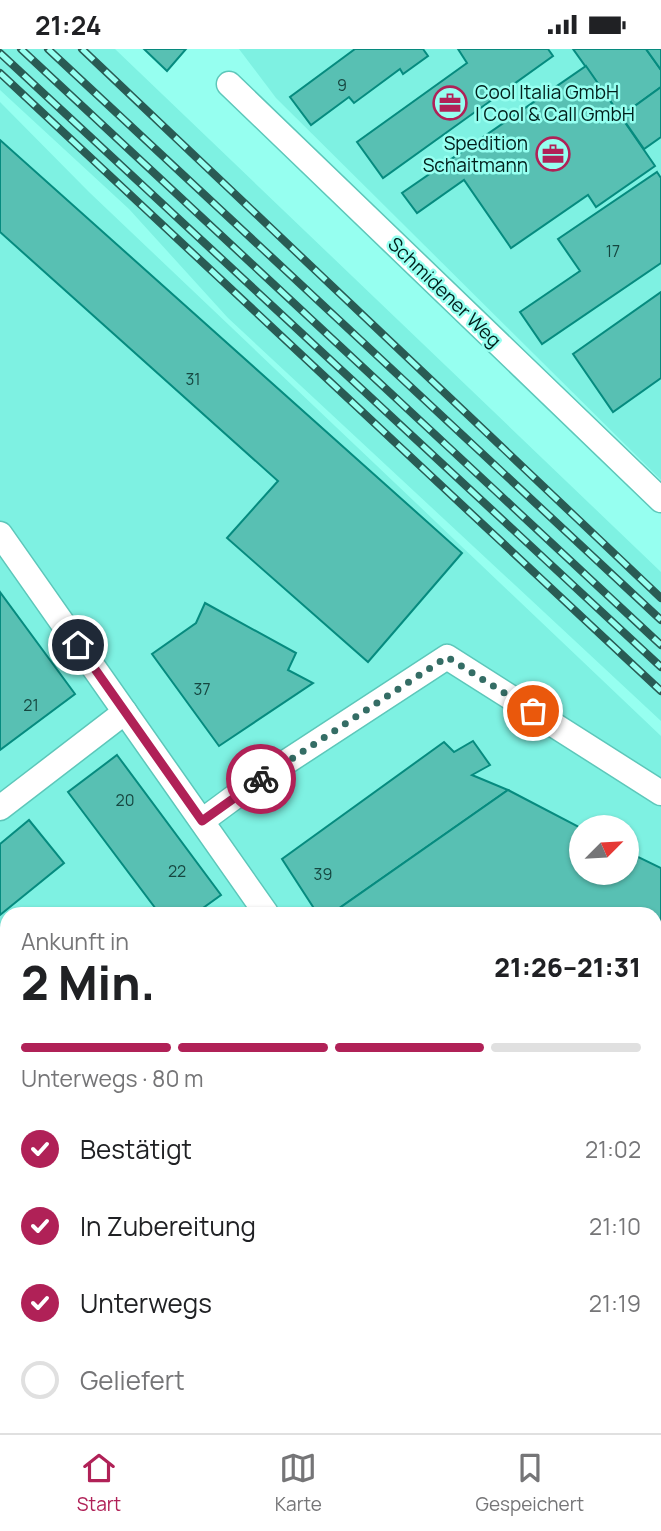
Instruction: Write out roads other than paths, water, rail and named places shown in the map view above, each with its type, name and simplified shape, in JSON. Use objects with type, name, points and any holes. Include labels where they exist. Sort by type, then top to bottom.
[{"type":"street","name":"Schmidener Weg","points":[[229,84],[661,500]]},
{"type":"street","points":[[0,534],[262,907]]},
{"type":"street","points":[[202,821],[248,787],[447,657],[661,793]]},
{"type":"street","points":[[0,808],[125,712]]},
{"type":"railway","points":[[21,49],[661,645]]},
{"type":"railway","points":[[48,49],[661,620]]},
{"type":"railway","points":[[82,49],[661,598]]},
{"type":"railway","points":[[0,53],[661,667]]},
{"type":"railway","points":[[0,73],[661,691]]},
{"type":"place","name":"Cool Italia GmbH | Cool & Call GmbH","points":[[450,103]]},
{"type":"place","name":"Spedition Schaitmann","points":[[553,154]]}]
